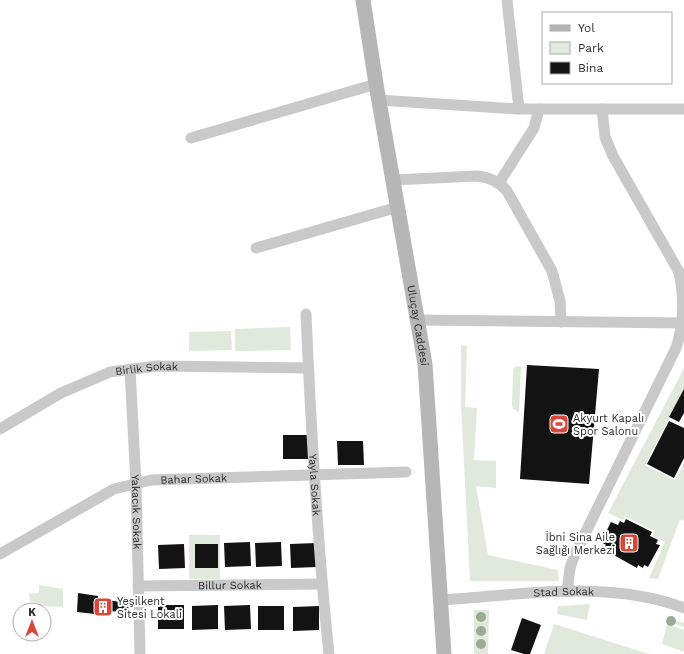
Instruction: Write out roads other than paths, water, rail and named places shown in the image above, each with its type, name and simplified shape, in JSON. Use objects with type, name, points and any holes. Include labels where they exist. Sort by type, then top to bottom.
[{"type":"street","name":"Uluçay Caddesi","points":[[363,0],[378,100],[425,364],[444,654]]},
{"type":"street","points":[[507,0],[519,109]]},
{"type":"street","points":[[191,138],[376,84]]},
{"type":"street","points":[[378,100],[519,109],[684,109]]},
{"type":"street","points":[[499,183],[534,128],[539,109]]},
{"type":"street","points":[[567,592],[570,568],[575,554],[676,348],[681,336],[683,323],[683,298],[679,272],[609,146],[603,127],[602,109]]},
{"type":"street","points":[[393,180],[476,176],[489,178],[499,183],[507,191],[552,271],[560,301],[561,322]]},
{"type":"street","points":[[256,248],[398,207]]},
{"type":"street","name":"Yayla Sokak","points":[[306,314],[322,584],[330,654]]},
{"type":"street","points":[[418,320],[683,323]]},
{"type":"street","name":"Birlik Sokak","points":[[0,429],[61,393],[110,372],[157,366],[308,368]]},
{"type":"street","name":"Yakacık Sokak","points":[[130,370],[136,484],[140,654]]},
{"type":"street","name":"Bahar Sokak","points":[[0,554],[114,489],[151,480],[406,472]]},
{"type":"street","name":"Billur Sokak","points":[[138,586],[322,584]]},
{"type":"street","name":"Stad Sokak","points":[[441,600],[567,592],[614,592],[640,595],[684,608]]},
{"type":"place","name":"Akyurt Kapalı Spor Salonu","points":[[559,424]]},
{"type":"place","name":"İbni Sina Aile Sağlığı Merkezi","points":[[629,543]]},
{"type":"place","name":"Yeşilkent Sitesi Lokali","points":[[103,607]]}]
